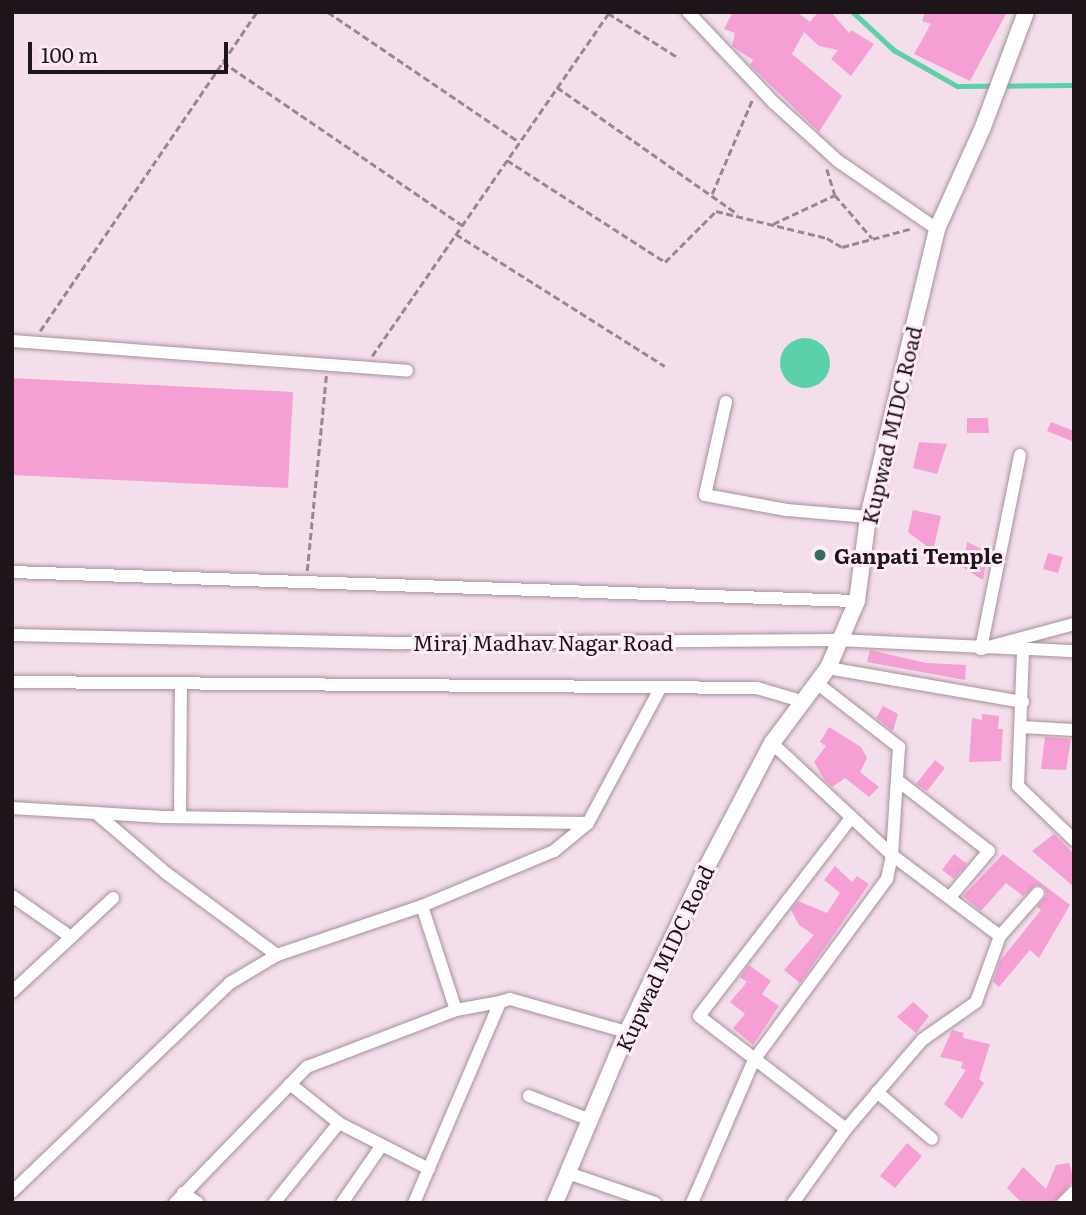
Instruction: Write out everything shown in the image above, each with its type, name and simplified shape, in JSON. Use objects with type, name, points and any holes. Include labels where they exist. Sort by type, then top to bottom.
[{"type":"main road","name":"Kupwad MIDC Road","points":[[555,1203],[627,1032],[772,743],[802,701],[818,684],[857,601],[868,517],[933,226],[983,127],[1026,12]]},
{"type":"street","points":[[688,12],[757,84],[832,155],[933,226]]},
{"type":"street","points":[[12,341],[407,371]]},
{"type":"street","points":[[726,401],[705,495],[788,510],[868,517]]},
{"type":"street","points":[[1020,455],[981,649],[1074,624]]},
{"type":"street","points":[[12,572],[857,601]]},
{"type":"street","name":"Miraj Madhav Nagar Road","points":[[12,635],[402,643],[837,640],[981,649],[1074,651]]},
{"type":"street","points":[[1023,650],[1018,786],[1074,840]]},
{"type":"street","points":[[828,667],[1023,702]]},
{"type":"street","points":[[12,682],[181,687],[757,688],[802,701]]},
{"type":"street","points":[[692,1203],[754,1060],[887,879],[892,855],[900,747],[818,684]]},
{"type":"street","points":[[180,817],[181,687]]},
{"type":"street","points":[[12,1192],[230,983],[277,955],[422,906],[554,851],[588,823],[660,689]]},
{"type":"street","points":[[1022,727],[1074,730]]},
{"type":"street","points":[[772,743],[892,855],[1000,936]]},
{"type":"street","points":[[897,780],[989,851],[950,897]]},
{"type":"street","points":[[12,808],[180,817],[588,823]]},
{"type":"street","points":[[96,813],[166,873],[277,955]]},
{"type":"street","points":[[846,1129],[699,1016],[851,818]]},
{"type":"street","points":[[793,1203],[846,1129],[922,1040],[976,1002],[1000,936],[1038,893]]},
{"type":"street","points":[[12,896],[71,937]]},
{"type":"street","points":[[12,992],[113,898]]},
{"type":"street","points":[[422,906],[456,1010]]},
{"type":"street","points":[[198,1203],[179,1198],[307,1067],[456,1010],[510,999],[627,1032]]},
{"type":"street","points":[[414,1203],[500,1002]]},
{"type":"street","points":[[290,1084],[339,1123],[429,1169]]},
{"type":"street","points":[[877,1092],[932,1139]]},
{"type":"street","points":[[529,1096],[590,1121]]},
{"type":"street","points":[[274,1203],[339,1123]]},
{"type":"street","points":[[342,1203],[382,1145]]},
{"type":"street","points":[[568,1173],[655,1203]]},
{"type":"street","points":[[1063,1203],[1074,1192]]},
{"type":"path","points":[[33,343],[257,12]]},
{"type":"path","points":[[328,12],[519,142]]},
{"type":"path","points":[[364,367],[608,13],[679,58]]},
{"type":"path","points":[[223,62],[462,225]]},
{"type":"path","points":[[712,196],[742,133],[757,84]]},
{"type":"path","points":[[557,87],[740,216]]},
{"type":"path","points":[[832,155],[827,167],[835,195],[872,239]]},
{"type":"path","points":[[507,160],[665,261],[716,211],[774,224],[842,247],[933,226]]},
{"type":"path","points":[[774,224],[835,195]]},
{"type":"path","points":[[456,234],[665,366]]},
{"type":"path","points":[[306,581],[326,371]]},
{"type":"shaded area","points":[[805,338],[823,345],[830,363],[823,381],[805,388],[787,381],[780,363],[787,345]]},
{"type":"building","points":[[733,12],[797,12],[810,22],[818,12],[831,12],[849,33],[851,30],[874,44],[851,76],[831,59],[838,50],[819,46],[804,32],[792,54],[842,96],[819,132],[750,65],[753,60],[732,46],[735,33],[724,29]]},
{"type":"building","points":[[925,12],[1007,12],[970,81],[914,54],[931,24],[922,21]]},
{"type":"building","points":[[12,378],[293,392],[288,488],[12,475]]},
{"type":"building","points":[[967,418],[988,418],[989,433],[967,433]]},
{"type":"building","points":[[1051,422],[1074,431],[1074,442],[1047,431]]},
{"type":"building","points":[[919,442],[947,444],[937,474],[913,468]]},
{"type":"building","points":[[913,510],[941,516],[933,551],[908,532]]},
{"type":"building","points":[[967,542],[988,552],[983,580],[964,568]]},
{"type":"building","points":[[1048,553],[1063,557],[1058,573],[1043,569]]},
{"type":"building","points":[[870,650],[926,663],[966,665],[965,680],[867,662]]},
{"type":"building","points":[[883,706],[898,714],[893,731],[876,718]]},
{"type":"building","points":[[982,714],[999,716],[998,729],[1003,729],[1001,761],[969,762],[972,718],[982,720]]},
{"type":"building","points":[[829,727],[861,747],[867,758],[860,772],[879,787],[869,797],[845,778],[832,787],[814,762],[826,746],[820,742]]},
{"type":"building","points":[[1045,737],[1071,739],[1066,770],[1041,769]]},
{"type":"building","points":[[935,760],[945,768],[927,791],[916,784]]},
{"type":"building","points":[[1054,834],[1074,854],[1074,887],[1032,851]]},
{"type":"building","points":[[954,854],[967,864],[954,879],[942,870]]},
{"type":"building","points":[[1003,854],[1070,905],[1039,958],[1030,950],[999,987],[993,982],[1000,961],[1041,910],[1037,907],[1047,894],[1044,887],[1036,885],[1023,896],[1006,883],[981,911],[963,896]]},
{"type":"building","points":[[835,866],[852,882],[857,876],[869,884],[800,983],[784,970],[814,935],[799,925],[791,910],[798,901],[827,913],[840,893],[824,880]]},
{"type":"building","points":[[749,965],[771,981],[762,994],[779,1006],[753,1045],[733,1028],[745,1014],[730,1002],[747,982],[740,977]]},
{"type":"building","points":[[913,1002],[929,1016],[916,1033],[897,1017]]},
{"type":"building","points":[[952,1030],[964,1033],[963,1038],[990,1044],[979,1079],[984,1083],[962,1119],[944,1104],[966,1070],[961,1068],[963,1062],[940,1057]]},
{"type":"building","points":[[907,1143],[922,1156],[895,1188],[880,1176]]},
{"type":"building","points":[[1069,1163],[1074,1180],[1054,1203],[1022,1203],[1007,1188],[1023,1167],[1046,1189],[1056,1165]]},
{"type":"waterway","points":[[853,12],[894,50],[957,86],[1074,85]]},
{"type":"place","name":"Ganpati Temple","points":[[820,555]]}]
